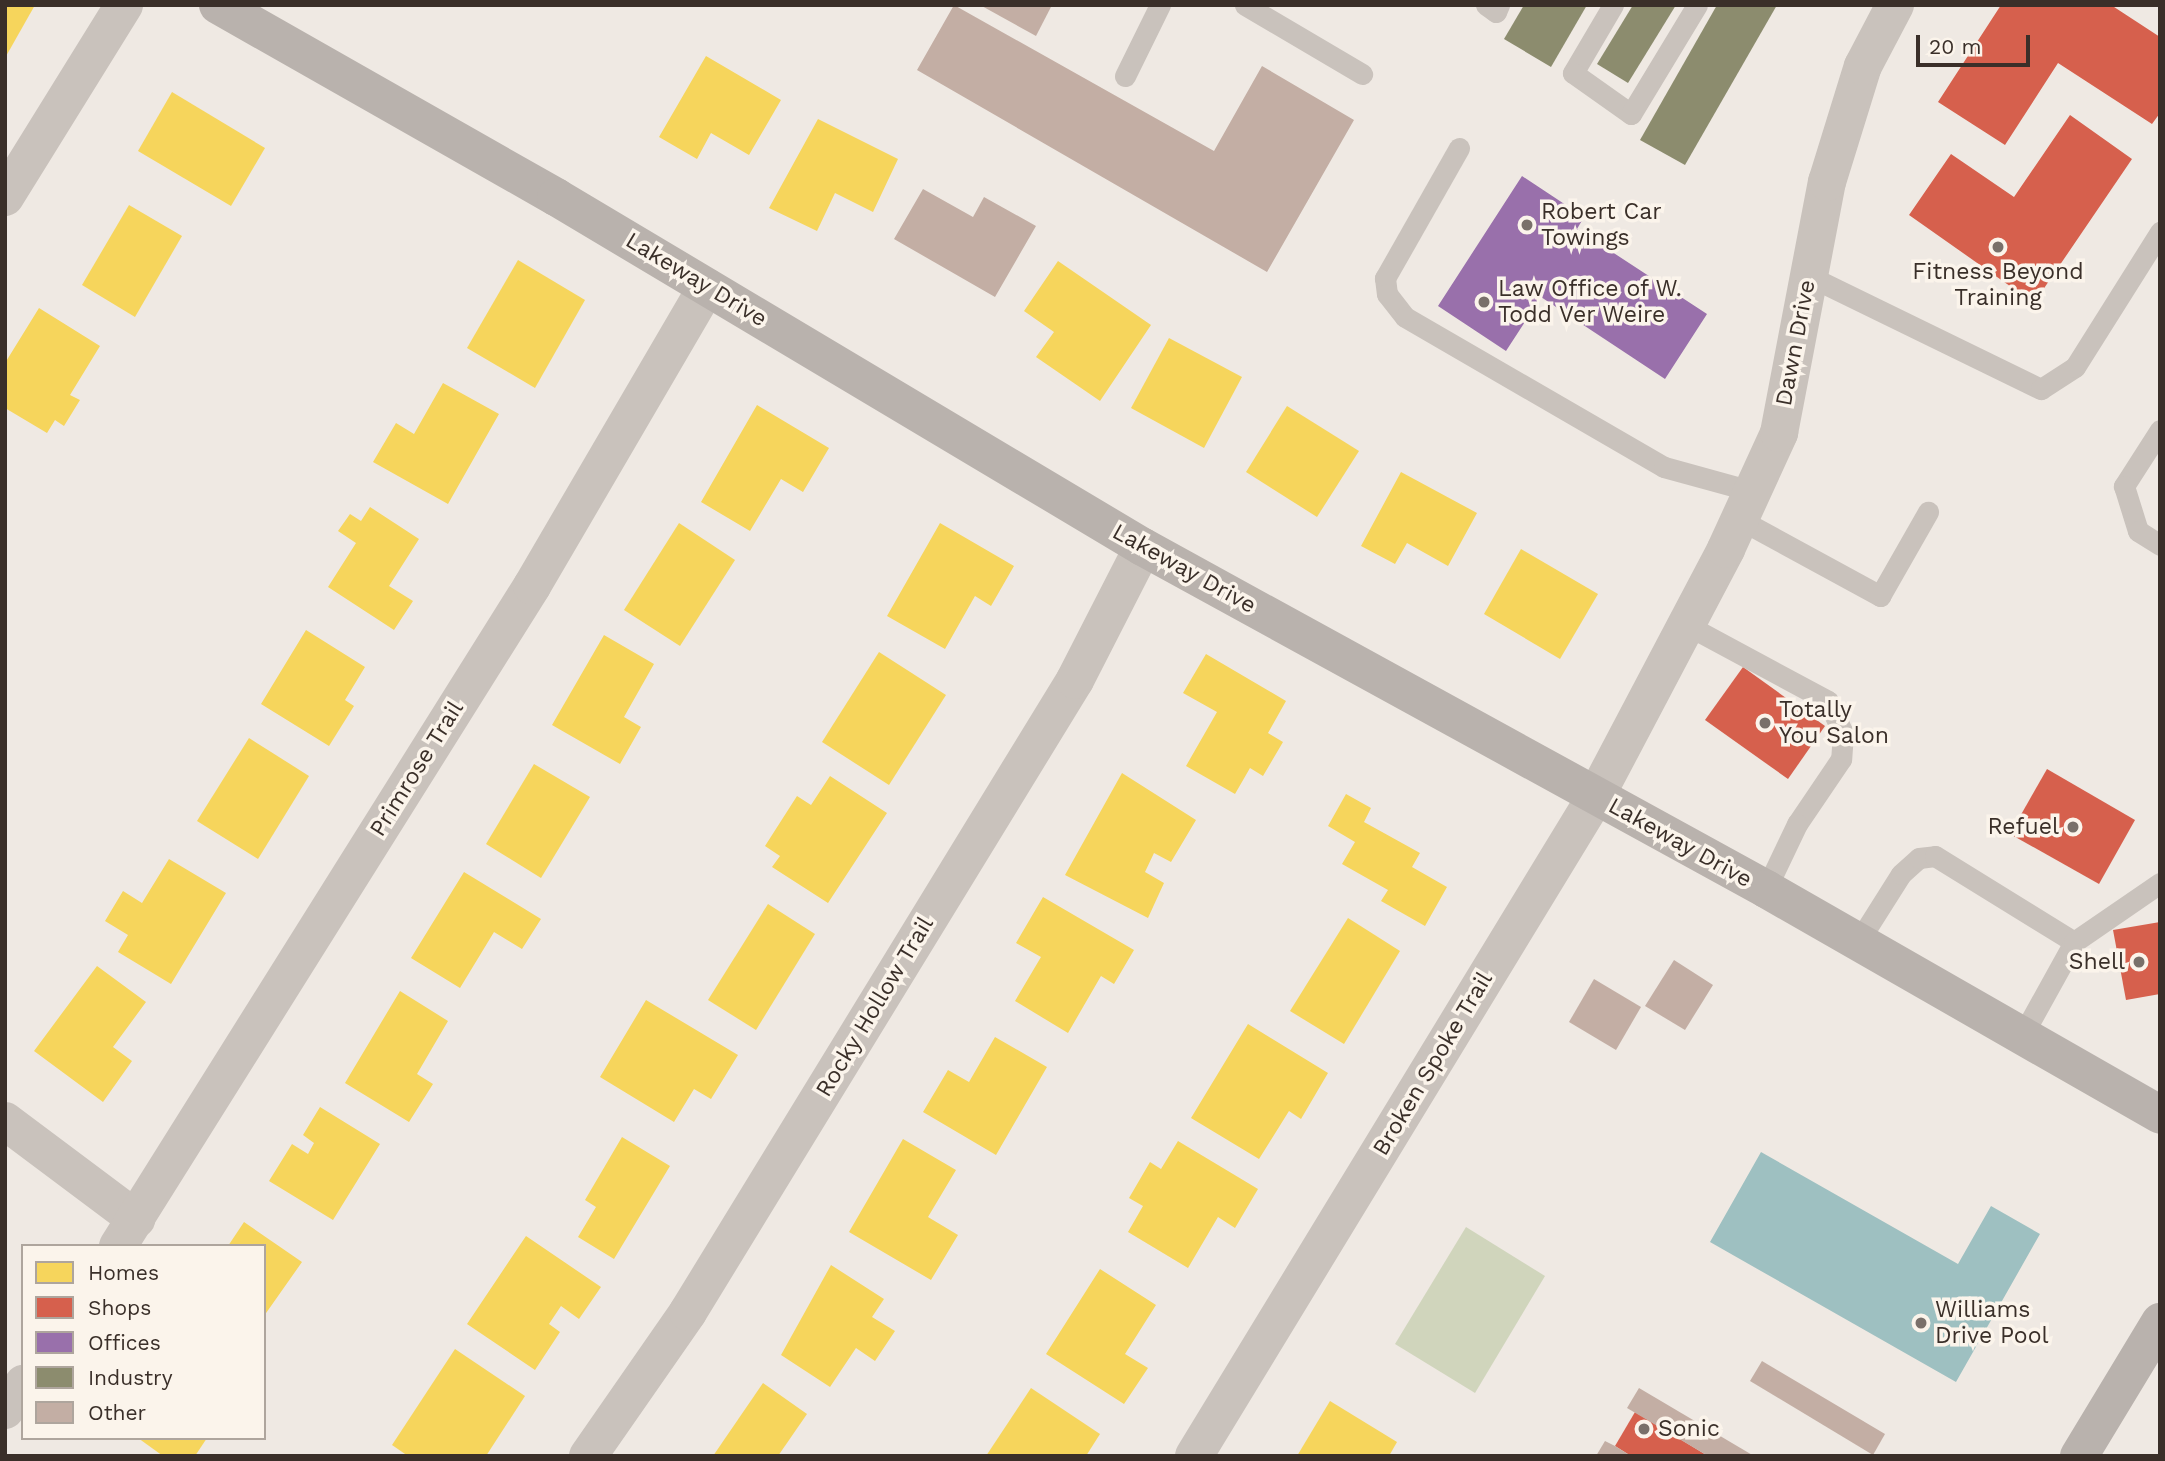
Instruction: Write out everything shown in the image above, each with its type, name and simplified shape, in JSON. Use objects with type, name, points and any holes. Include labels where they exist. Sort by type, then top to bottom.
[{"type":"main road","name":"Lakeway Drive","points":[[218,5],[707,287],[1143,547],[1766,889],[2160,1115]]},
{"type":"main road","points":[[2079,1456],[2160,1322]]},
{"type":"street","points":[[5,197],[124,5]]},
{"type":"street","name":"Dawn Drive","points":[[1662,667],[1746,505],[1779,433],[1828,182],[1863,66],[1895,5]]},
{"type":"street","name":"Primrose Trail","points":[[127,1232],[532,586],[707,287]]},
{"type":"street","name":"Rocky Hollow Trail","points":[[588,1456],[688,1312],[1075,680],[1143,547]]},
{"type":"street","name":"Broken Spoke Trail","points":[[1194,1456],[1596,796],[1662,667]]},
{"type":"street","points":[[5,1121],[127,1232]]},
{"type":"street","points":[[5,1410],[21,1387]]},
{"type":"lane","points":[[1125,76],[1160,5]]},
{"type":"lane","points":[[1245,5],[1363,75]]},
{"type":"lane","points":[[1486,5],[1496,12],[1499,5]]},
{"type":"lane","points":[[1614,5],[1573,73],[1631,114],[1698,5]]},
{"type":"lane","points":[[1459,148],[1385,278],[1387,295],[1405,317],[1664,467],[1746,505],[1880,596],[1928,512]]},
{"type":"lane","points":[[1809,276],[2041,389],[2075,367],[2160,232]]},
{"type":"lane","points":[[2160,430],[2124,486],[2138,531],[2160,545]]},
{"type":"lane","points":[[1685,624],[1828,701],[1843,733],[1841,759],[1797,824],[1766,889]]},
{"type":"lane","points":[[1858,942],[1901,874],[1919,858],[1935,856],[2074,942]]},
{"type":"lane","points":[[2022,1036],[2074,942],[2160,883]]},
{"type":"green space","points":[[1466,1227],[1545,1276],[1475,1393],[1395,1344]]},
{"type":"water","name":"Williams Drive Pool","points":[[1761,1152],[1958,1264],[1991,1206],[2040,1234],[1956,1382],[1710,1242]]},
{"type":"building: Homes","points":[[5,5],[35,5],[5,58]]},
{"type":"building: Homes","points":[[706,56],[781,100],[749,155],[711,133],[697,159],[659,137]]},
{"type":"building: Homes","points":[[172,92],[265,148],[231,206],[138,151]]},
{"type":"building: Homes","points":[[818,119],[898,159],[873,212],[835,193],[817,231],[769,208]]},
{"type":"building: Homes","points":[[129,205],[182,236],[135,317],[82,285]]},
{"type":"building: Homes","points":[[518,260],[585,300],[535,388],[467,348]]},
{"type":"building: Homes","points":[[1058,261],[1151,325],[1100,401],[1036,357],[1054,332],[1024,311]]},
{"type":"building: Homes","points":[[39,308],[100,346],[70,395],[80,400],[64,426],[55,420],[47,433],[5,408],[5,363]]},
{"type":"building: Homes","points":[[1169,338],[1242,377],[1204,448],[1131,408]]},
{"type":"building: Homes","points":[[443,383],[499,414],[448,504],[373,462],[396,423],[414,434]]},
{"type":"building: Homes","points":[[757,405],[829,448],[803,492],[781,479],[750,531],[701,502]]},
{"type":"building: Homes","points":[[1287,406],[1359,451],[1317,517],[1246,472]]},
{"type":"building: Homes","points":[[1401,472],[1477,513],[1448,566],[1407,543],[1395,564],[1361,546]]},
{"type":"building: Homes","points":[[370,507],[419,539],[389,586],[413,601],[394,630],[328,587],[356,543],[338,531],[350,514],[361,521]]},
{"type":"building: Homes","points":[[679,523],[735,560],[680,646],[624,610]]},
{"type":"building: Homes","points":[[940,523],[1014,566],[991,606],[975,596],[945,649],[887,616]]},
{"type":"building: Homes","points":[[1521,549],[1598,594],[1560,659],[1484,614]]},
{"type":"building: Homes","points":[[306,630],[365,667],[345,700],[354,706],[329,746],[261,704]]},
{"type":"building: Homes","points":[[604,635],[654,664],[624,717],[641,727],[620,764],[552,725]]},
{"type":"building: Homes","points":[[879,652],[946,695],[889,785],[822,742]]},
{"type":"building: Homes","points":[[1206,654],[1286,701],[1268,733],[1283,742],[1263,776],[1250,768],[1235,794],[1186,766],[1217,712],[1183,693]]},
{"type":"building: Homes","points":[[249,738],[309,776],[258,859],[197,821]]},
{"type":"building: Homes","points":[[534,764],[590,797],[541,878],[486,844]]},
{"type":"building: Homes","points":[[1122,773],[1196,820],[1171,862],[1154,853],[1145,872],[1164,883],[1148,918],[1065,875]]},
{"type":"building: Homes","points":[[830,776],[887,813],[828,903],[772,867],[780,856],[765,846],[797,796],[811,805]]},
{"type":"building: Homes","points":[[1346,794],[1371,808],[1364,822],[1420,853],[1412,867],[1447,887],[1425,926],[1381,901],[1388,890],[1342,864],[1355,842],[1328,826]]},
{"type":"building: Homes","points":[[169,859],[226,893],[171,984],[118,952],[128,935],[105,921],[123,891],[142,903]]},
{"type":"building: Homes","points":[[464,872],[541,919],[522,949],[494,932],[460,988],[411,958]]},
{"type":"building: Homes","points":[[1043,897],[1134,950],[1114,984],[1101,976],[1068,1033],[1015,1001],[1041,957],[1016,943]]},
{"type":"building: Homes","points":[[768,904],[815,934],[756,1030],[708,1000]]},
{"type":"building: Homes","points":[[1348,918],[1400,951],[1344,1044],[1290,1011]]},
{"type":"building: Homes","points":[[97,966],[146,1002],[113,1047],[132,1061],[103,1102],[34,1051]]},
{"type":"building: Homes","points":[[400,991],[448,1021],[417,1074],[433,1084],[409,1122],[345,1083]]},
{"type":"building: Homes","points":[[646,1000],[738,1055],[711,1099],[694,1089],[674,1122],[600,1077]]},
{"type":"building: Homes","points":[[1248,1024],[1328,1073],[1301,1119],[1289,1111],[1259,1159],[1191,1118]]},
{"type":"building: Homes","points":[[995,1037],[1047,1067],[996,1155],[923,1112],[948,1070],[969,1082]]},
{"type":"building: Homes","points":[[320,1107],[380,1144],[333,1220],[269,1181],[292,1144],[308,1154],[314,1143],[303,1135]]},
{"type":"building: Homes","points":[[622,1137],[670,1166],[614,1259],[578,1237],[596,1207],[585,1200]]},
{"type":"building: Homes","points":[[903,1139],[956,1170],[928,1217],[958,1235],[931,1280],[849,1232]]},
{"type":"building: Homes","points":[[1178,1141],[1258,1189],[1235,1228],[1218,1217],[1188,1268],[1128,1232],[1143,1206],[1129,1198],[1150,1162],[1161,1169]]},
{"type":"building: Homes","points":[[244,1222],[302,1262],[266,1313],[266,1244],[229,1244]]},
{"type":"building: Homes","points":[[526,1236],[601,1287],[579,1319],[561,1306],[549,1324],[560,1332],[535,1370],[467,1324]]},
{"type":"building: Homes","points":[[831,1265],[884,1299],[872,1317],[895,1331],[875,1361],[856,1348],[830,1387],[781,1355]]},
{"type":"building: Homes","points":[[1100,1269],[1156,1305],[1125,1354],[1148,1368],[1124,1404],[1046,1354]]},
{"type":"building: Homes","points":[[455,1349],[525,1396],[486,1456],[408,1456],[392,1445]]},
{"type":"building: Homes","points":[[763,1383],[807,1414],[778,1456],[713,1456]]},
{"type":"building: Homes","points":[[1031,1388],[1100,1434],[1086,1456],[986,1456]]},
{"type":"building: Homes","points":[[1330,1401],[1397,1442],[1389,1456],[1297,1456]]},
{"type":"building: Homes","points":[[141,1440],[206,1440],[195,1456],[163,1456]]},
{"type":"building: Shops","points":[[2001,5],[2111,5],[2160,37],[2160,113],[2152,124],[2058,63],[2005,145],[1938,102]]},
{"type":"building: Shops","points":[[2070,115],[2132,159],[2034,303],[1909,215],[1951,154],[2014,197]]},
{"type":"building: Shops","name":"Totally You Salon","points":[[1743,667],[1825,726],[1788,779],[1705,720]]},
{"type":"building: Shops","name":"Refuel","points":[[2047,769],[2135,820],[2099,884],[2010,834]]},
{"type":"building: Shops","name":"Shell","points":[[2160,922],[2160,994],[2126,1000],[2113,930]]},
{"type":"building: Shops","name":"Sonic","points":[[1635,1412],[1708,1456],[1631,1456],[1615,1446]]},
{"type":"building: Offices","points":[[1522,176],[1584,217],[1577,229],[1707,314],[1665,379],[1541,297],[1506,351],[1438,306]]},
{"type":"building: Industry","points":[[1524,5],[1587,5],[1551,67],[1504,39]]},
{"type":"building: Industry","points":[[1633,5],[1676,5],[1628,83],[1597,64]]},
{"type":"building: Industry","points":[[1717,5],[1777,5],[1685,165],[1640,140]]},
{"type":"building: Other","points":[[954,5],[1214,151],[1262,66],[1354,120],[1267,272],[917,70]]},
{"type":"building: Other","points":[[980,5],[1052,5],[1036,36]]},
{"type":"building: Other","points":[[923,189],[973,217],[984,197],[1036,226],[995,297],[894,239]]},
{"type":"building: Other","points":[[1674,960],[1713,985],[1685,1030],[1645,1006]]},
{"type":"building: Other","points":[[1594,979],[1641,1007],[1616,1050],[1569,1022]]},
{"type":"building: Other","points":[[1762,1361],[1885,1434],[1873,1455],[1750,1381]]},
{"type":"building: Other","points":[[1639,1388],[1754,1456],[1708,1456],[1627,1408]]},
{"type":"building: Other","points":[[1605,1441],[1615,1446],[1631,1456],[1596,1456]]},
{"type":"place","name":"Robert Car Towings","points":[[1527,225]]},
{"type":"place","name":"Fitness Beyond Training","points":[[1998,247]]},
{"type":"place","name":"Law Office of W. Todd Ver Weire","points":[[1484,302]]},
{"type":"place","name":"Totally You Salon","points":[[1765,723]]},
{"type":"place","name":"Refuel","points":[[2073,827]]},
{"type":"place","name":"Shell","points":[[2139,962]]},
{"type":"place","name":"Williams Drive Pool","points":[[1921,1323]]},
{"type":"place","name":"Sonic","points":[[1644,1429]]}]
